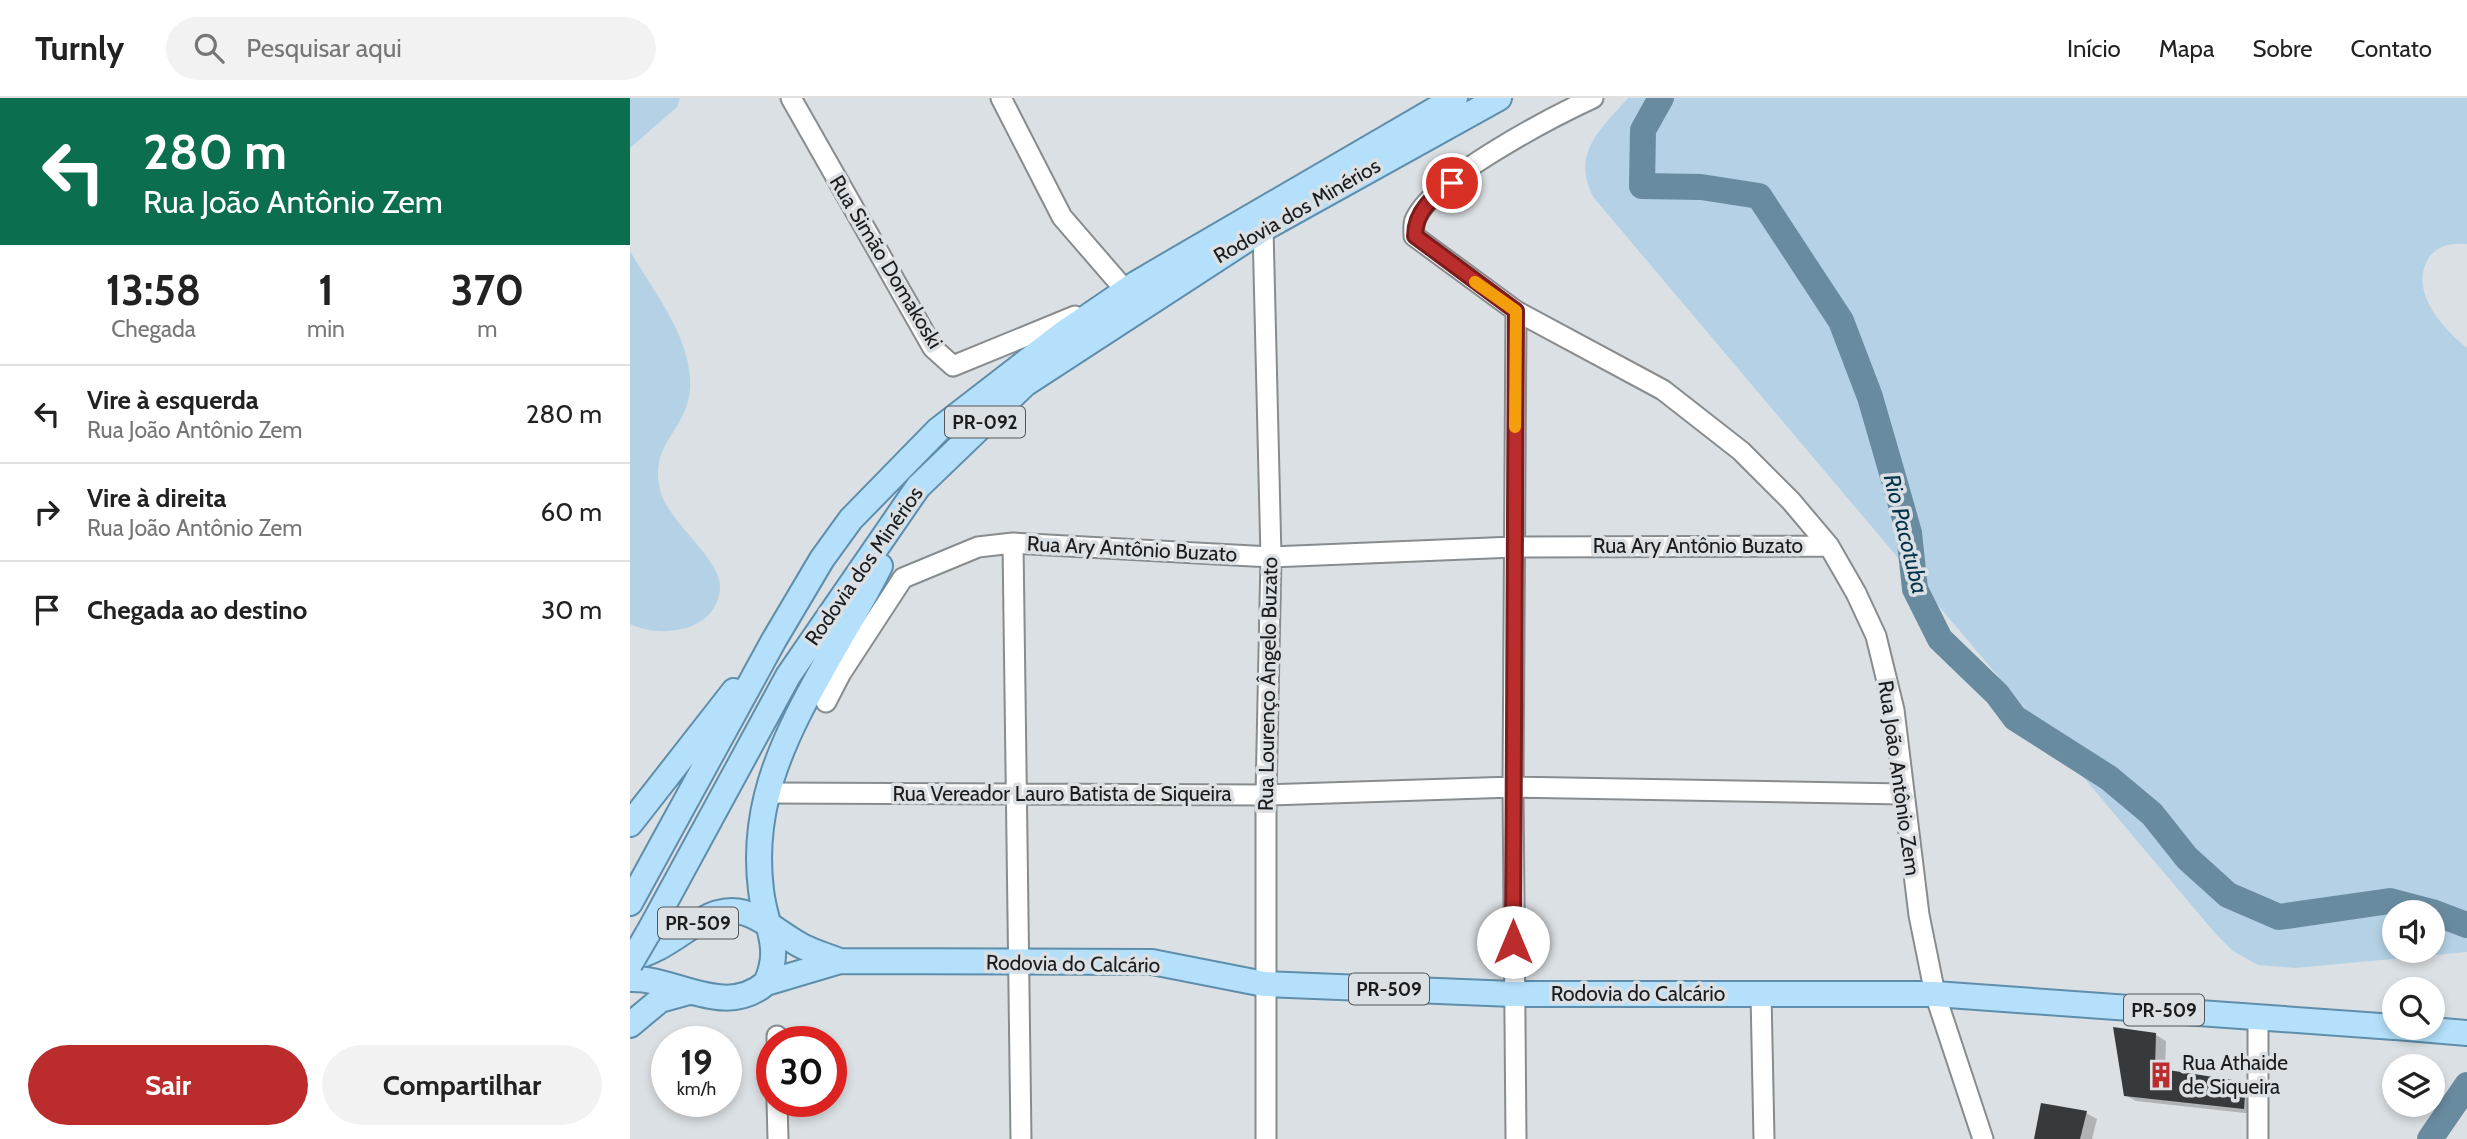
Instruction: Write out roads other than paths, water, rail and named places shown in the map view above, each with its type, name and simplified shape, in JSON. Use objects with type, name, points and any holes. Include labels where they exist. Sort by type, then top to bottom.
[{"type":"main road","name":"Rodovia dos Minérios","points":[[630,902],[772,644],[822,559],[851,519],[938,430],[1126,291],[1455,98]]},
{"type":"main road","name":"Rodovia dos Minérios","points":[[630,964],[788,676],[918,487],[1025,384],[1263,229],[1499,98]]},
{"type":"main road","points":[[768,925],[758,846],[767,793],[796,721],[878,569],[892,538],[897,517]]},
{"type":"main road","points":[[630,824],[772,644]]},
{"type":"main road","name":"PR-509","points":[[630,958],[664,947],[716,913],[732,910],[751,914],[768,925],[775,953],[773,967],[766,983],[758,989],[731,997],[713,998],[666,982],[630,979]]},
{"type":"main road","name":"Rodovia do Calcário","points":[[768,925],[802,946],[840,961]]},
{"type":"main road","name":"Rodovia do Calcário","points":[[766,983],[840,961],[1152,962],[1264,984],[1513,994],[1935,994],[2382,1026]]},
{"type":"main road","points":[[630,1025],[660,1000],[689,992]]},
{"type":"main road","name":"Rodovia do Calcário","points":[[2445,1031],[2467,1033]]},
{"type":"street","name":"Rua Simão Domakoski","points":[[791,98],[933,348],[953,366],[1028,338],[1072,317],[1094,313]]},
{"type":"street","points":[[1001,98],[1062,217],[1126,291]]},
{"type":"street","name":"Rua João Antônio Zem","points":[[1593,98],[1535,125],[1473,166],[1431,199],[1415,221],[1415,236],[1428,249],[1516,311],[1663,390],[1741,451],[1791,501],[1829,546],[1856,593],[1876,636],[1894,710],[1919,915],[1935,994],[1983,1139]]},
{"type":"street","name":"Rua Lourenço Ângelo Buzato","points":[[1263,229],[1271,557],[1264,984],[1266,1139]]},
{"type":"street","points":[[1516,311],[1513,787],[1516,1139]]},
{"type":"street","points":[[1013,543],[1014,794],[1021,1139]]},
{"type":"street","name":"Rua Ary Antônio Buzato","points":[[826,702],[841,673],[903,578],[978,547],[1013,543],[1271,557],[1514,547],[1829,546]]},
{"type":"street","name":"Rua Vereador Lauro Batista de Siqueira","points":[[767,793],[1266,794],[1513,787],[1903,794]]},
{"type":"street","points":[[1761,993],[1764,1139]]},
{"type":"street","points":[[2258,1016],[2258,1139]]},
{"type":"street","points":[[778,1117],[778,1139]]},
{"type":"waterway","name":"Rio Pacotuba","points":[[1661,98],[1643,130],[1642,186],[1701,187],[1759,196],[1841,321],[1870,397],[1909,533],[1915,589],[1940,639],[1997,694],[2015,718],[2109,778],[2152,814],[2187,858],[2228,895],[2279,917],[2382,902]]},
{"type":"waterway","name":"Rio Pacotuba","points":[[2445,917],[2467,925]]},
{"type":"waterway","name":"Rio Pacotuba","points":[[2430,1139],[2467,1085]]},
{"type":"place","name":"Rua Athaide de Siqueira","points":[[2161,1075]]}]
